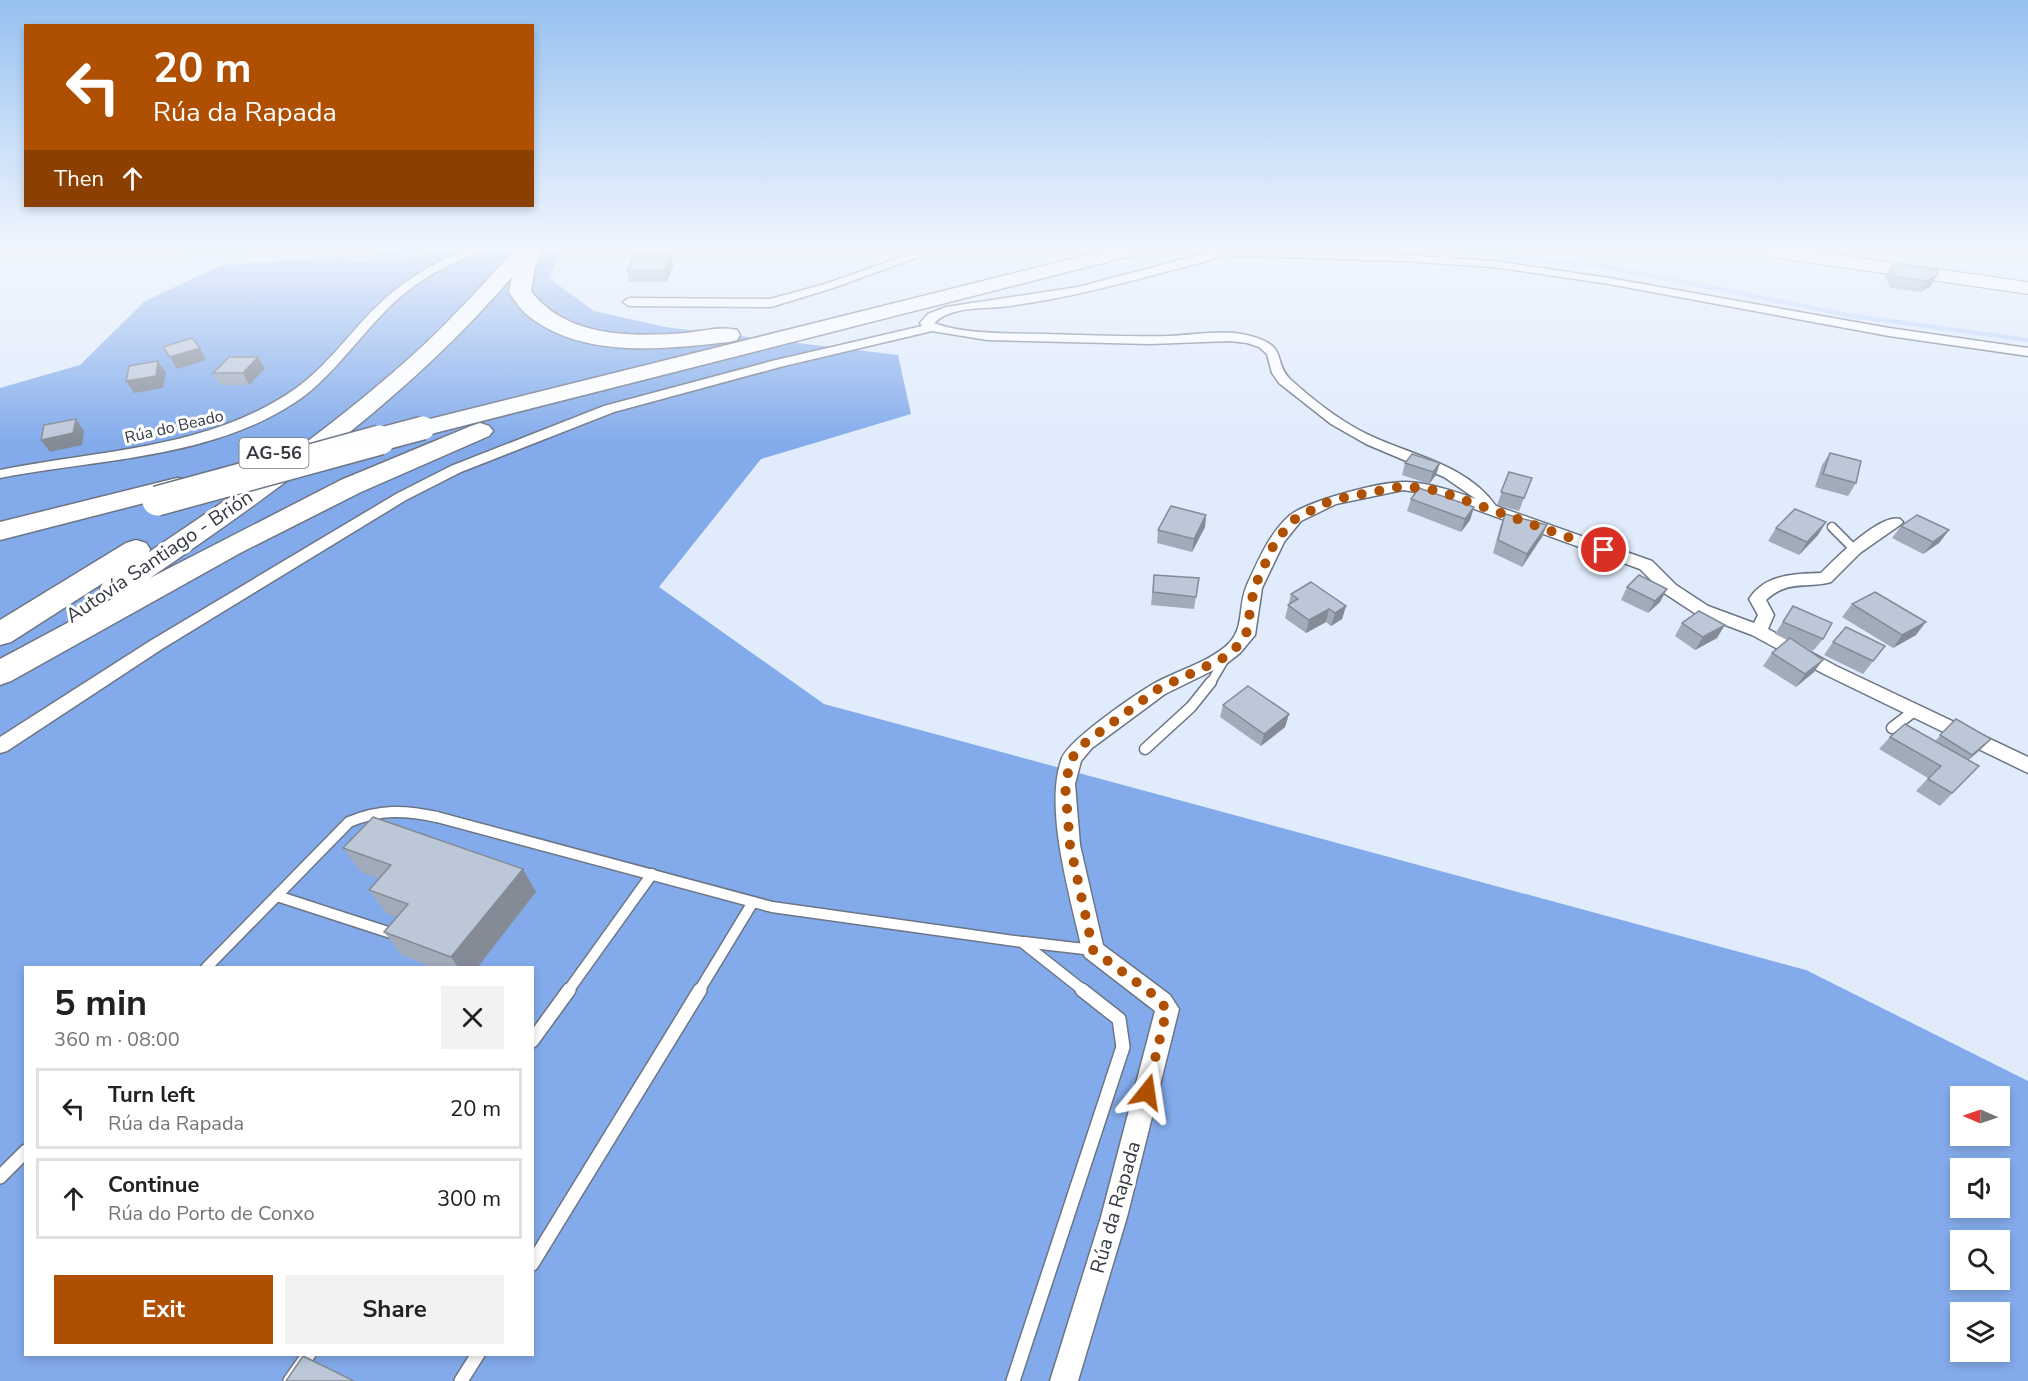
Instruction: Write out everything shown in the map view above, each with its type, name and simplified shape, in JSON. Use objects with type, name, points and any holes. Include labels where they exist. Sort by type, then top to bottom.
[{"type":"highway","name":"Autovía Santiago - Brión","points":[[0,634],[153,538],[284,446],[347,397],[440,314]]},
{"type":"highway","name":"Autovía Santiago - Brión","points":[[0,663],[223,515],[353,419],[432,350],[468,314]]},
{"type":"highway","points":[[540,314],[552,323],[580,333],[610,339],[646,342],[690,340],[764,330]]},
{"type":"highway","points":[[0,541],[764,330],[831,314]]},
{"type":"highway","points":[[423,423],[641,375],[863,314]]},
{"type":"highway","points":[[0,673],[232,546],[351,486],[423,454],[513,419],[641,375]]},
{"type":"highway","points":[[0,531],[167,494]]},
{"type":"street","name":"Rúa do Beado","points":[[0,474],[31,467],[174,446],[234,429],[287,401],[310,383],[379,314]]},
{"type":"street","points":[[932,327],[926,323],[936,314]]},
{"type":"street","points":[[1793,314],[1878,330],[2028,351]]},
{"type":"street","points":[[0,746],[156,645],[312,549],[400,497],[456,469],[609,409],[777,364],[932,327],[987,336],[1150,340],[1230,337],[1254,340],[1273,353],[1284,381],[1350,431],[1374,444],[1450,473],[1478,491],[1491,510]]},
{"type":"street","points":[[1093,950],[1070,845],[1065,784],[1072,758],[1085,743],[1158,689],[1227,654],[1246,635],[1254,588],[1276,540],[1296,518],[1332,500],[1403,486],[1439,491],[1646,565],[1683,600],[1702,610],[1758,631],[1830,670],[2028,766]]},
{"type":"street","points":[[1758,631],[1766,615],[1757,599],[1769,587],[1783,579],[1825,578],[1854,549],[1895,522]]},
{"type":"street","name":"Rúa da Rapada","points":[[1064,1381],[1114,1217],[1167,1009],[1155,996],[1093,950]]},
{"type":"lane","points":[[1832,527],[1854,549]]},
{"type":"lane","points":[[1145,749],[1189,712],[1215,679],[1227,654]]},
{"type":"lane","points":[[1892,728],[1914,711]]},
{"type":"lane","points":[[208,966],[349,822],[372,812],[398,809],[772,907],[1093,950]]},
{"type":"lane","points":[[534,1038],[652,874]]},
{"type":"lane","points":[[277,896],[397,935]]},
{"type":"lane","points":[[534,1261],[753,902]]},
{"type":"lane","points":[[1013,1381],[1123,1047],[1119,1019],[1022,942]]},
{"type":"lane","points":[[0,1177],[24,1153]]},
{"type":"lane","points":[[290,1381],[308,1356]]},
{"type":"lane","points":[[461,1381],[477,1356]]},
{"type":"shaded area","points":[[131,314],[609,314],[665,327],[898,355],[911,414],[761,459],[659,587],[824,704],[1806,970],[2028,1081],[2028,1381],[0,1381],[0,388],[80,365]]},
{"type":"building","points":[[192,338],[200,348],[170,357],[163,347]]},
{"type":"building","points":[[229,357],[258,357],[243,373],[213,373]]},
{"type":"building","points":[[158,361],[156,376],[126,381],[129,366]]},
{"type":"building","points":[[76,419],[73,433],[41,440],[44,425]]},
{"type":"building","points":[[1830,453],[1861,461],[1856,483],[1823,474]]},
{"type":"building","points":[[1412,454],[1440,463],[1433,472],[1405,463]]},
{"type":"building","points":[[1509,472],[1532,478],[1524,498],[1501,492]]},
{"type":"building","points":[[1419,488],[1474,507],[1465,519],[1411,499]]},
{"type":"building","points":[[1171,506],[1206,515],[1194,539],[1158,530]]},
{"type":"building","points":[[1795,509],[1826,522],[1807,542],[1776,528]]},
{"type":"building","points":[[1505,514],[1547,525],[1527,554],[1498,540]]},
{"type":"building","points":[[1917,515],[1949,530],[1933,542],[1901,526]]},
{"type":"building","points":[[1154,575],[1199,578],[1196,597],[1153,592]]},
{"type":"building","points":[[1639,575],[1667,589],[1655,601],[1627,587]]},
{"type":"building","points":[[1311,582],[1346,606],[1335,613],[1329,609],[1309,620],[1288,605],[1298,599],[1291,594]]},
{"type":"building","points":[[1875,592],[1926,622],[1902,635],[1852,604]]},
{"type":"building","points":[[1793,606],[1832,623],[1823,639],[1783,622]]},
{"type":"building","points":[[1699,611],[1725,625],[1703,637],[1682,623]]},
{"type":"building","points":[[1846,627],[1885,646],[1873,661],[1833,642]]},
{"type":"building","points":[[1790,638],[1823,660],[1805,674],[1772,653]]},
{"type":"building","points":[[1248,686],[1289,714],[1264,734],[1223,705]]},
{"type":"building","points":[[1956,719],[1991,739],[1972,755],[1940,735]]},
{"type":"building","points":[[1905,724],[1979,766],[1952,793],[1928,779],[1941,766],[1890,737]]},
{"type":"building","points":[[373,817],[523,869],[451,957],[384,932],[408,904],[369,890],[391,865],[343,848]]},
{"type":"building","points":[[303,1356],[354,1381],[286,1381]]},
{"type":"waterway","points":[[1845,314],[2028,340]]},
{"type":"route","points":[[1147,1092],[1167,1009],[1151,993],[1093,950],[1070,845],[1065,784],[1072,758],[1085,743],[1158,689],[1220,660],[1234,650],[1246,635],[1254,588],[1276,540],[1296,518],[1332,500],[1403,486],[1439,491],[1539,529],[1604,550]]}]
